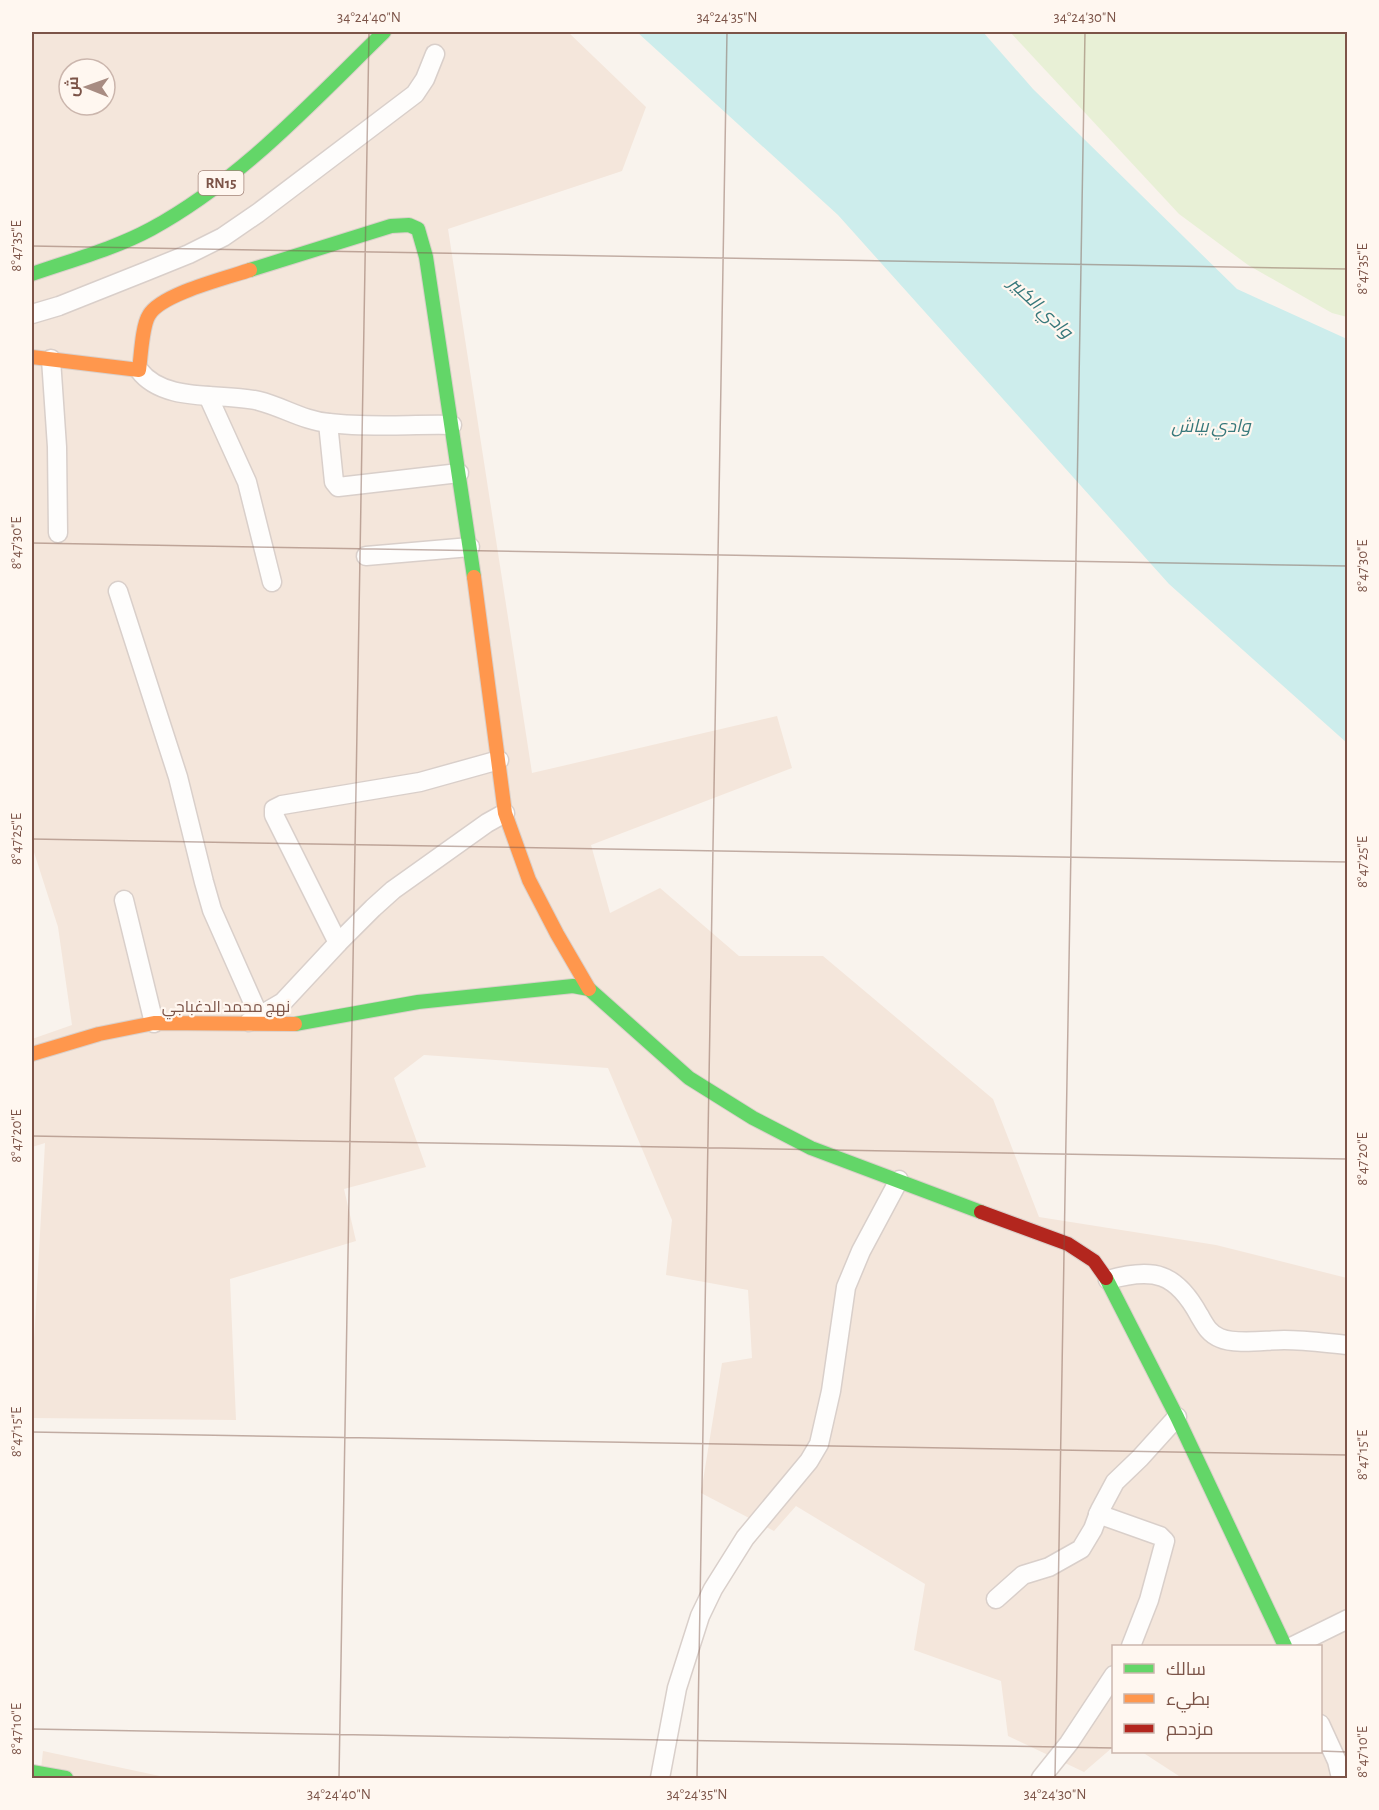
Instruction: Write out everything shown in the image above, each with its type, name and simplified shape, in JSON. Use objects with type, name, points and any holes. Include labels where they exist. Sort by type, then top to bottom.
[{"type":"street","name":"RN15","points":[[32,274],[101,252],[149,230],[192,205],[222,183],[298,116],[380,35]]},
{"type":"street","points":[[32,314],[147,272],[223,237],[414,94],[425,80],[435,54]]},
{"type":"street","points":[[140,370],[147,316],[150,310],[162,302],[194,288],[391,226],[405,224],[416,226],[420,230],[470,547],[505,813],[529,880],[589,989],[689,1077],[753,1118],[811,1148],[1068,1244],[1094,1261],[1108,1280],[1177,1417],[1284,1645]]},
{"type":"street","points":[[32,357],[140,370],[153,384],[188,394],[260,401],[294,415],[328,423],[452,424]]},
{"type":"street","points":[[51,359],[57,447],[58,533]]},
{"type":"street","points":[[208,396],[247,482],[272,582]]},
{"type":"street","points":[[328,423],[334,482],[338,487],[459,473]]},
{"type":"street","points":[[366,556],[470,547]]},
{"type":"street","points":[[118,591],[178,777],[212,910],[252,1020],[283,1002],[338,943],[393,890],[487,823],[505,813]]},
{"type":"street","points":[[338,943],[274,815],[274,808],[420,782],[499,760]]},
{"type":"street","points":[[124,900],[154,1023]]},
{"type":"street","name":"نهج محمد الدغباجي","points":[[32,1054],[99,1034],[154,1023],[252,1020],[289,1026],[418,1002],[573,986],[589,989]]},
{"type":"street","points":[[660,1779],[677,1688],[700,1616],[713,1589],[745,1538],[809,1461],[819,1444],[831,1391],[846,1287],[861,1251],[899,1180]]},
{"type":"street","points":[[1108,1280],[1127,1275],[1160,1276],[1172,1280],[1183,1289],[1212,1334],[1226,1340],[1287,1340],[1347,1345]]},
{"type":"street","points":[[996,1599],[1023,1575],[1048,1567],[1081,1549],[1094,1529],[1098,1514],[1115,1482],[1177,1417]]},
{"type":"street","points":[[1098,1514],[1160,1536],[1165,1541],[1149,1600],[1132,1645]]},
{"type":"street","points":[[1297,1645],[1347,1619]]},
{"type":"street","points":[[1041,1779],[1069,1743],[1112,1678]]},
{"type":"street","points":[[1322,1728],[1342,1766]]},
{"type":"street","points":[[32,1772],[66,1779]]},
{"type":"shaded area","points":[[32,32],[568,32],[646,107],[622,171],[448,229],[532,773],[777,716],[792,768],[591,845],[610,913],[660,888],[739,956],[823,956],[993,1099],[1039,1217],[1216,1245],[1347,1278],[1347,1778],[1182,1778],[1144,1753],[1322,1753],[1322,1645],[1112,1645],[1112,1748],[1084,1772],[1008,1736],[1001,1681],[914,1650],[925,1584],[796,1506],[774,1531],[701,1493],[722,1363],[752,1358],[748,1290],[666,1275],[672,1220],[608,1068],[424,1055],[394,1078],[426,1167],[344,1189],[356,1241],[230,1279],[236,1420],[32,1418],[32,1378],[45,1143],[32,1147],[32,1039],[72,1025],[58,927],[32,846]]},
{"type":"shaded area","points":[[43,1751],[169,1778],[40,1778]]},
{"type":"green space","points":[[1010,32],[1347,32],[1347,317],[1332,313],[1248,265],[1179,214]]},
{"type":"water","name":"وادي بياش","points":[[637,32],[983,32],[1033,89],[1237,289],[1347,339],[1347,743],[1169,584],[838,215]]},
{"type":"traffic: fast","points":[[32,274],[122,243],[151,229],[215,188],[274,139],[384,32]]},
{"type":"traffic: fast","points":[[250,270],[391,226],[409,225],[418,229],[426,257],[474,577]]},
{"type":"traffic: fast","points":[[295,1024],[418,1002],[573,986],[589,989],[689,1078],[753,1118],[811,1148],[981,1212]]},
{"type":"traffic: fast","points":[[1106,1278],[1177,1417],[1285,1645]]},
{"type":"traffic: fast","points":[[32,1772],[66,1778]]},
{"type":"traffic: slow","points":[[32,357],[139,370],[145,326],[149,315],[156,307],[166,300],[195,288],[250,270]]},
{"type":"traffic: slow","points":[[474,577],[505,813],[529,880],[589,989]]},
{"type":"traffic: slow","points":[[32,1054],[99,1034],[154,1023],[295,1024]]},
{"type":"traffic: jam","points":[[981,1212],[1068,1244],[1094,1261],[1106,1278]]},
{"type":"water label","name":"وادي الكبير","points":[[1040,308]]}]
